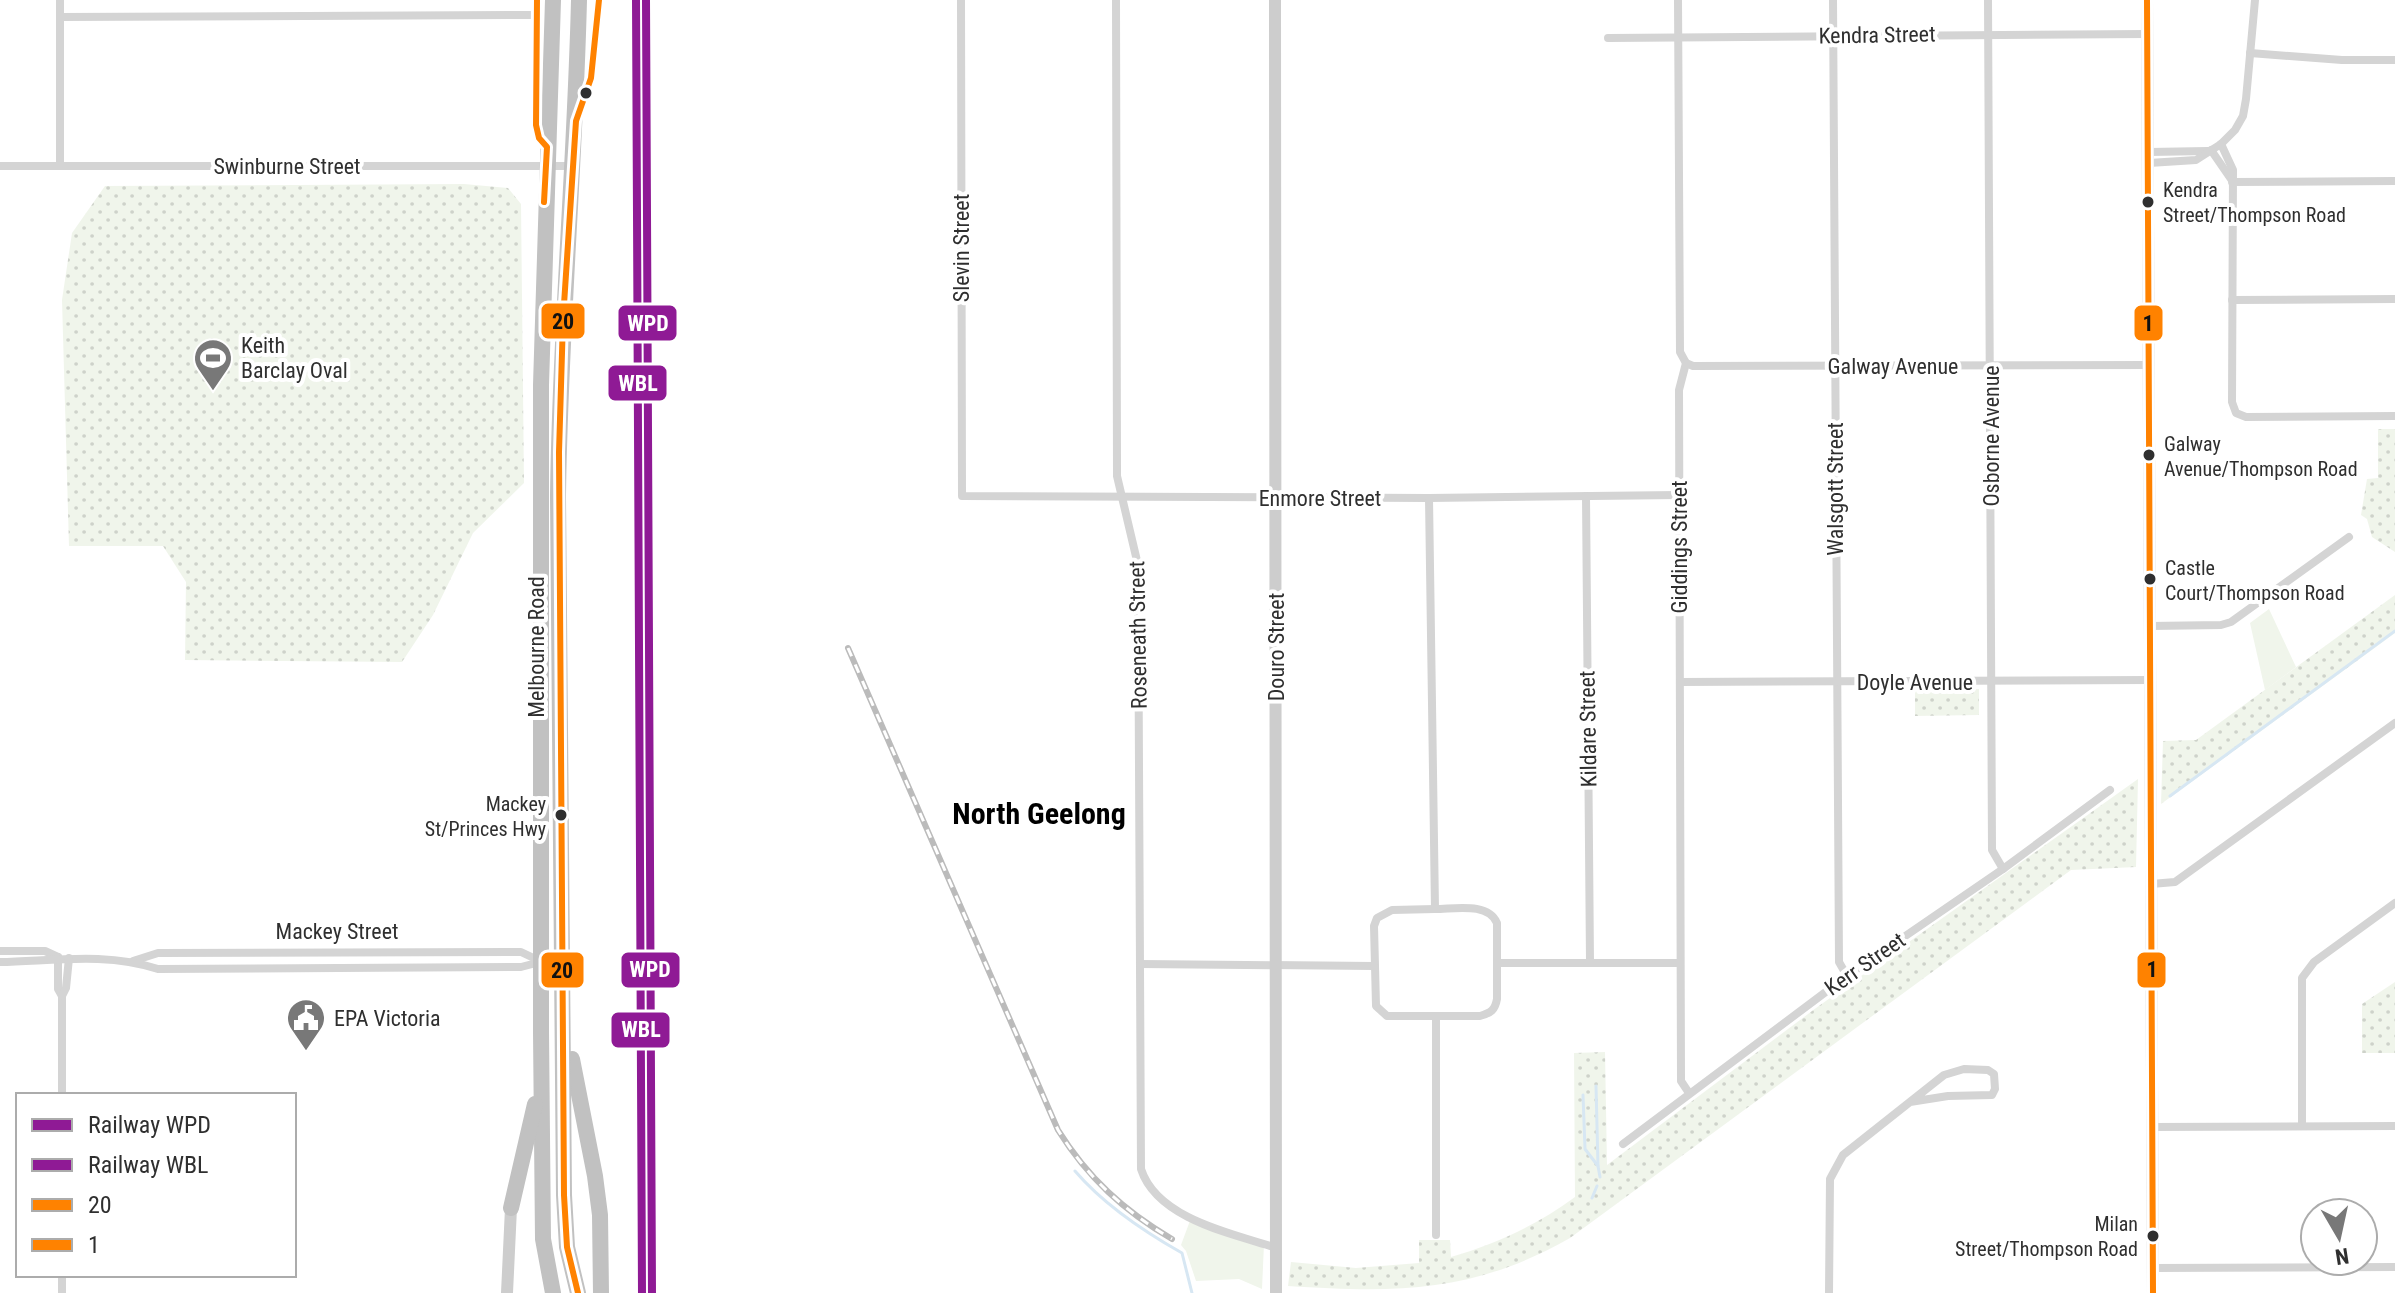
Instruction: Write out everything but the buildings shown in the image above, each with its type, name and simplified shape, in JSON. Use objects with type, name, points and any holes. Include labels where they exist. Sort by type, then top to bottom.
[{"type":"highway","name":"Melbourne Road","points":[[553,0],[541,385],[543,1239],[553,1293]]},
{"type":"highway","name":"Melbourne Road","points":[[578,1293],[570,1267],[565,1220],[559,438],[574,166],[579,0]]},
{"type":"highway","name":"Mackey Street","points":[[541,962],[563,962]]},
{"type":"highway","points":[[563,1002],[573,1073],[595,1176],[600,1215],[601,1293]]},
{"type":"highway","points":[[511,1208],[541,1074]]},
{"type":"main road","name":"Douro Street","points":[[1275,0],[1276,1293]]},
{"type":"main road","points":[[2147,0],[2153,1293]]},
{"type":"main road","points":[[507,1293],[511,1208]]},
{"type":"street","points":[[60,0],[60,166]]},
{"type":"street","points":[[537,0],[536,125],[539,138],[547,147]]},
{"type":"street","name":"Slevin Street","points":[[961,0],[962,496]]},
{"type":"street","name":"Roseneath Street","points":[[1116,0],[1117,476],[1138,565],[1140,1164],[1144,1177],[1156,1194],[1195,1221],[1278,1248]]},
{"type":"street","name":"Giddings Street","points":[[1678,0],[1680,352],[1686,363],[1679,390],[1679,963],[1681,1081],[1689,1093]]},
{"type":"street","name":"Walsgott Street","points":[[1833,0],[1839,962],[1847,976]]},
{"type":"street","name":"Osborne Avenue","points":[[1988,0],[1992,850],[2003,869]]},
{"type":"street","points":[[2149,158],[2211,150],[2235,130],[2243,116],[2255,0]]},
{"type":"street","points":[[60,17],[537,15]]},
{"type":"street","name":"Kendra Street","points":[[1608,38],[2147,34]]},
{"type":"street","points":[[2250,53],[2342,60],[2395,60]]},
{"type":"street","points":[[2221,144],[2232,164],[2232,402],[2236,413],[2246,417],[2395,416]]},
{"type":"street","points":[[2211,150],[2232,182]]},
{"type":"street","name":"Swinburne Street","points":[[0,166],[574,166]]},
{"type":"street","points":[[2232,182],[2395,181]]},
{"type":"street","points":[[2232,300],[2395,299]]},
{"type":"street","name":"Galway Avenue","points":[[1686,363],[1693,366],[2149,365]]},
{"type":"street","name":"Enmore Street","points":[[962,496],[1429,498],[1679,495]]},
{"type":"street","name":"Kildare Street","points":[[1586,496],[1590,962]]},
{"type":"street","points":[[1429,498],[1435,909]]},
{"type":"street","points":[[2150,626],[2226,624],[2349,537]]},
{"type":"street","name":"Doyle Avenue","points":[[1680,682],[2150,680]]},
{"type":"street","points":[[2151,884],[2175,882],[2395,723]]},
{"type":"street","name":"Kerr Street","points":[[1623,1144],[1847,976],[2003,869],[2110,790]]},
{"type":"street","points":[[2302,1126],[2302,978],[2314,962],[2395,903]]},
{"type":"street","points":[[1392,910],[1485,910],[1493,915],[1497,923],[1497,963],[1497,999],[1495,1008],[1489,1013],[1480,1016],[1387,1016],[1380,1012],[1375,999],[1374,926],[1377,918],[1392,910]]},
{"type":"street","name":"Mackey Street","points":[[0,951],[45,951],[58,957],[133,961],[158,969],[521,967],[541,962]]},
{"type":"street","name":"Mackey Street","points":[[133,961],[158,953],[521,952],[541,962]]},
{"type":"street","points":[[440,953],[440,967]]},
{"type":"street","points":[[58,957],[58,989],[62,996]]},
{"type":"street","name":"Mackey Street","points":[[0,962],[45,961],[58,957]]},
{"type":"street","points":[[62,1093],[62,996],[66,988],[69,958]]},
{"type":"street","points":[[1497,963],[1679,963]]},
{"type":"street","points":[[1140,964],[1374,966]]},
{"type":"street","points":[[1436,1017],[1436,1235]]},
{"type":"street","points":[[1829,1293],[1829,1192],[1833,1170],[1843,1155],[1938,1078],[1952,1071],[1988,1070],[1994,1074],[1995,1089],[1992,1095],[1948,1096],[1910,1102]]},
{"type":"street","points":[[2152,1127],[2395,1126]]},
{"type":"street","points":[[2153,1268],[2395,1267]]},
{"type":"shaded area","points":[[464,184],[508,188],[521,204],[524,483],[473,533],[433,615],[402,662],[185,660],[186,582],[163,546],[69,546],[62,300],[72,233],[105,186]]},
{"type":"shaded area","points":[[2378,429],[2395,429],[2395,552],[2372,537],[2367,519],[2361,515],[2367,479],[2378,478]]},
{"type":"shaded area","points":[[2395,595],[2395,633],[2161,804],[2163,741],[2196,740]]},
{"type":"shaded area","points":[[2269,609],[2296,667],[2265,690],[2250,623]]},
{"type":"shaded area","points":[[1979,689],[1979,715],[1915,716],[1915,690]]},
{"type":"shaded area","points":[[2138,779],[2136,867],[2071,870],[1570,1238],[1500,1270],[1434,1285],[1365,1289],[1288,1286],[1291,1262],[1356,1268],[1419,1263],[1419,1240],[1450,1240],[1451,1257],[1500,1240],[1531,1225],[1575,1197],[1574,1053],[1605,1052],[1607,1165],[1816,1008]]},
{"type":"shaded area","points":[[2395,982],[2395,1053],[2362,1053],[2362,1004]]},
{"type":"shaded area","points":[[1191,1218],[1264,1244],[1262,1289],[1239,1279],[1196,1281],[1181,1245]]},
{"type":"waterway","points":[[2170,796],[2395,631]]},
{"type":"waterway","points":[[1596,1086],[1598,1166]]},
{"type":"waterway","points":[[1583,1095],[1585,1149],[1598,1166],[1600,1177]]},
{"type":"waterway","points":[[1075,1171],[1098,1195],[1125,1216],[1182,1253],[1192,1293]]},
{"type":"waterway","points":[[1592,1198],[1597,1186]]},
{"type":"railway","points":[[848,648],[1058,1130],[1108,1192],[1172,1239]]},
{"type":"rail line","name":"WBL","points":[[636,0],[642,1293]]},
{"type":"rail line","name":"WPD","points":[[646,0],[652,1293]]},
{"type":"transit line","name":"20","points":[[537,0],[536,125],[539,138],[547,147],[544,202]]},
{"type":"transit line","name":"20","points":[[578,1293],[567,1247],[564,1195],[559,452],[563,320],[576,121],[591,78],[599,0]]},
{"type":"transit line","name":"1","points":[[2147,0],[2153,1293]]},
{"type":"place","name":"Kendra Street/Thompson Road","points":[[2148,202]]},
{"type":"place","name":"Keith Barclay Oval","points":[[213,392]]},
{"type":"place","name":"Galway Avenue/Thompson Road","points":[[2149,455]]},
{"type":"place","name":"Castle Court/Thompson Road","points":[[2150,579]]},
{"type":"place","name":"Mackey St/Princes Hwy","points":[[561,815]]},
{"type":"place","name":"EPA Victoria","points":[[306,1052]]},
{"type":"place","name":"Milan Street/Thompson Road","points":[[2153,1236]]},
{"type":"district","name":"North Geelong","points":[[1039,813]]}]
